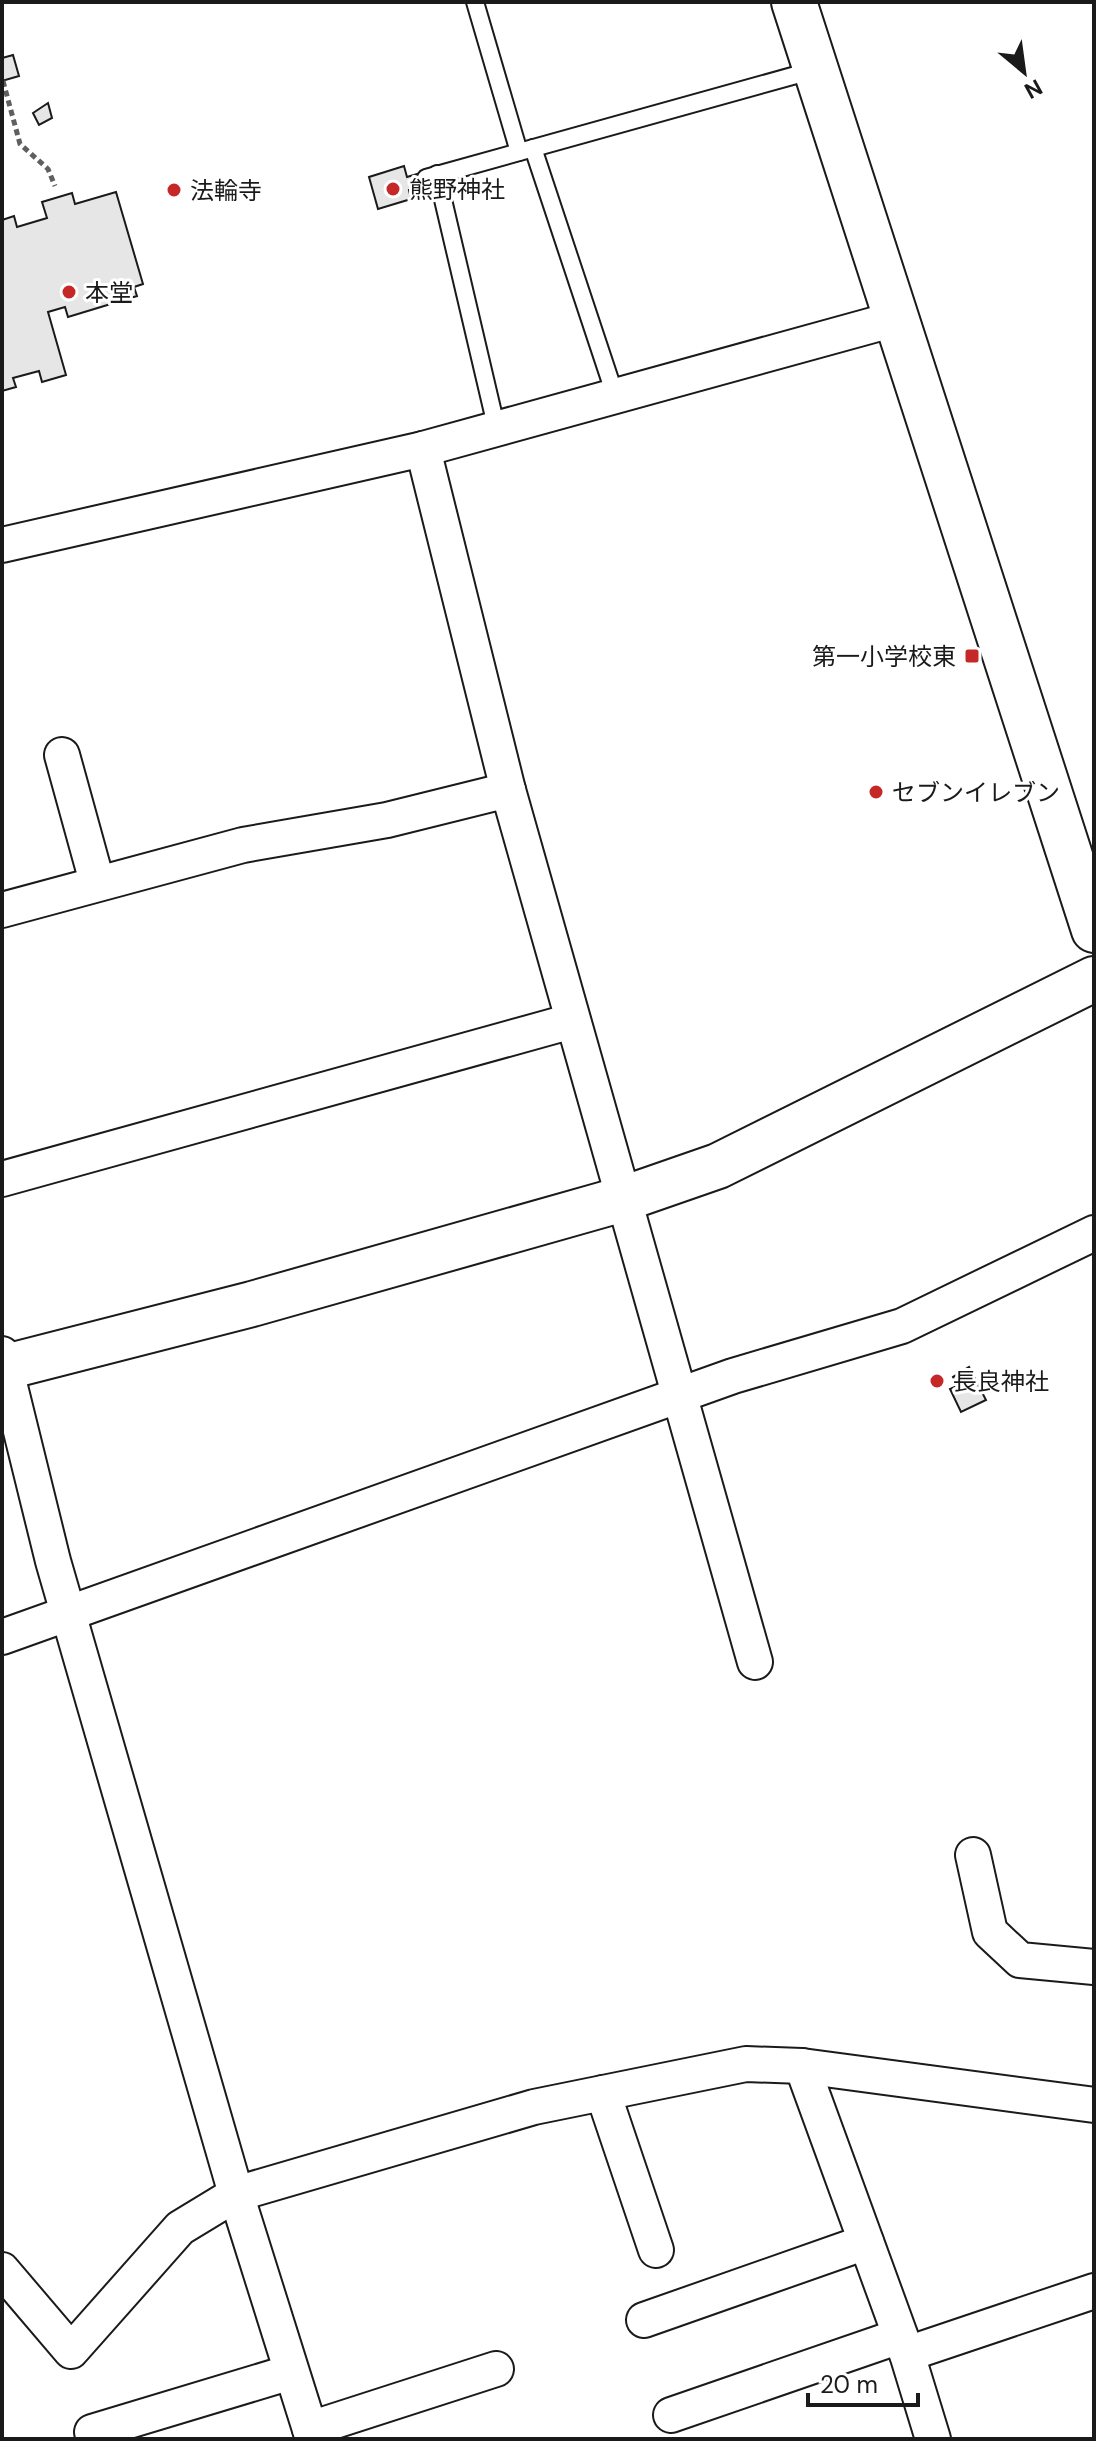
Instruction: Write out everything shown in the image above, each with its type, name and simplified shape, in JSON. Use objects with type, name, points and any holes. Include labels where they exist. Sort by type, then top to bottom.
[{"type":"street","points":[[794,2],[1094,930]]},
{"type":"street","points":[[2,545],[423,449],[895,319]]},
{"type":"street","points":[[423,449],[508,790],[755,1662]]},
{"type":"street","points":[[62,755],[97,882]]},
{"type":"street","points":[[2,910],[243,845],[387,820],[508,790]]},
{"type":"street","points":[[496,2369],[311,2434],[236,2194],[68,1612],[3,1363],[252,1304],[623,1199],[718,1166],[1094,979]]},
{"type":"street","points":[[2,1179],[572,1021]]},
{"type":"street","points":[[2,1637],[679,1395],[902,1326],[1094,1233]]},
{"type":"street","points":[[973,1855],[990,1932],[1020,1960],[1094,1967]]},
{"type":"street","points":[[2,2270],[71,2351],[180,2228],[236,2194],[534,2107],[746,2064],[802,2066],[1094,2105]]},
{"type":"street","points":[[802,2066],[904,2345],[933,2439]]},
{"type":"street","points":[[603,2093],[656,2250]]},
{"type":"street","points":[[644,2320],[866,2242]]},
{"type":"street","points":[[671,2415],[1094,2291]]},
{"type":"street","points":[[92,2432],[291,2372]]},
{"type":"lane","points":[[475,2],[616,398]]},
{"type":"lane","points":[[497,430],[432,176],[815,70]]},
{"type":"path","points":[[3,81],[20,144],[48,169],[55,186]]},
{"type":"building","points":[[13,55],[19,76],[2,81],[2,58]]},
{"type":"building","points":[[48,103],[52,118],[39,125],[33,113]]},
{"type":"building","name":"熊野神社","points":[[404,166],[407,177],[417,174],[421,187],[409,190],[411,199],[378,209],[369,177]]},
{"type":"building","name":"本堂","points":[[116,192],[143,284],[134,287],[137,296],[68,317],[65,307],[48,312],[66,375],[42,382],[39,371],[13,378],[16,387],[2,391],[2,220],[14,216],[17,227],[47,218],[42,202],[72,193],[75,204]]},
{"type":"building","points":[[969,1367],[986,1400],[961,1412],[950,1389],[957,1386],[953,1377]]},
{"type":"place","name":"熊野神社","points":[[393,189]]},
{"type":"place","name":"法輪寺","points":[[174,190]]},
{"type":"place","name":"本堂","points":[[69,292]]},
{"type":"place","name":"第一小学校東","points":[[972,656]]},
{"type":"place","name":"セブンイレブン","points":[[876,792]]},
{"type":"place","name":"長良神社","points":[[937,1381]]}]
